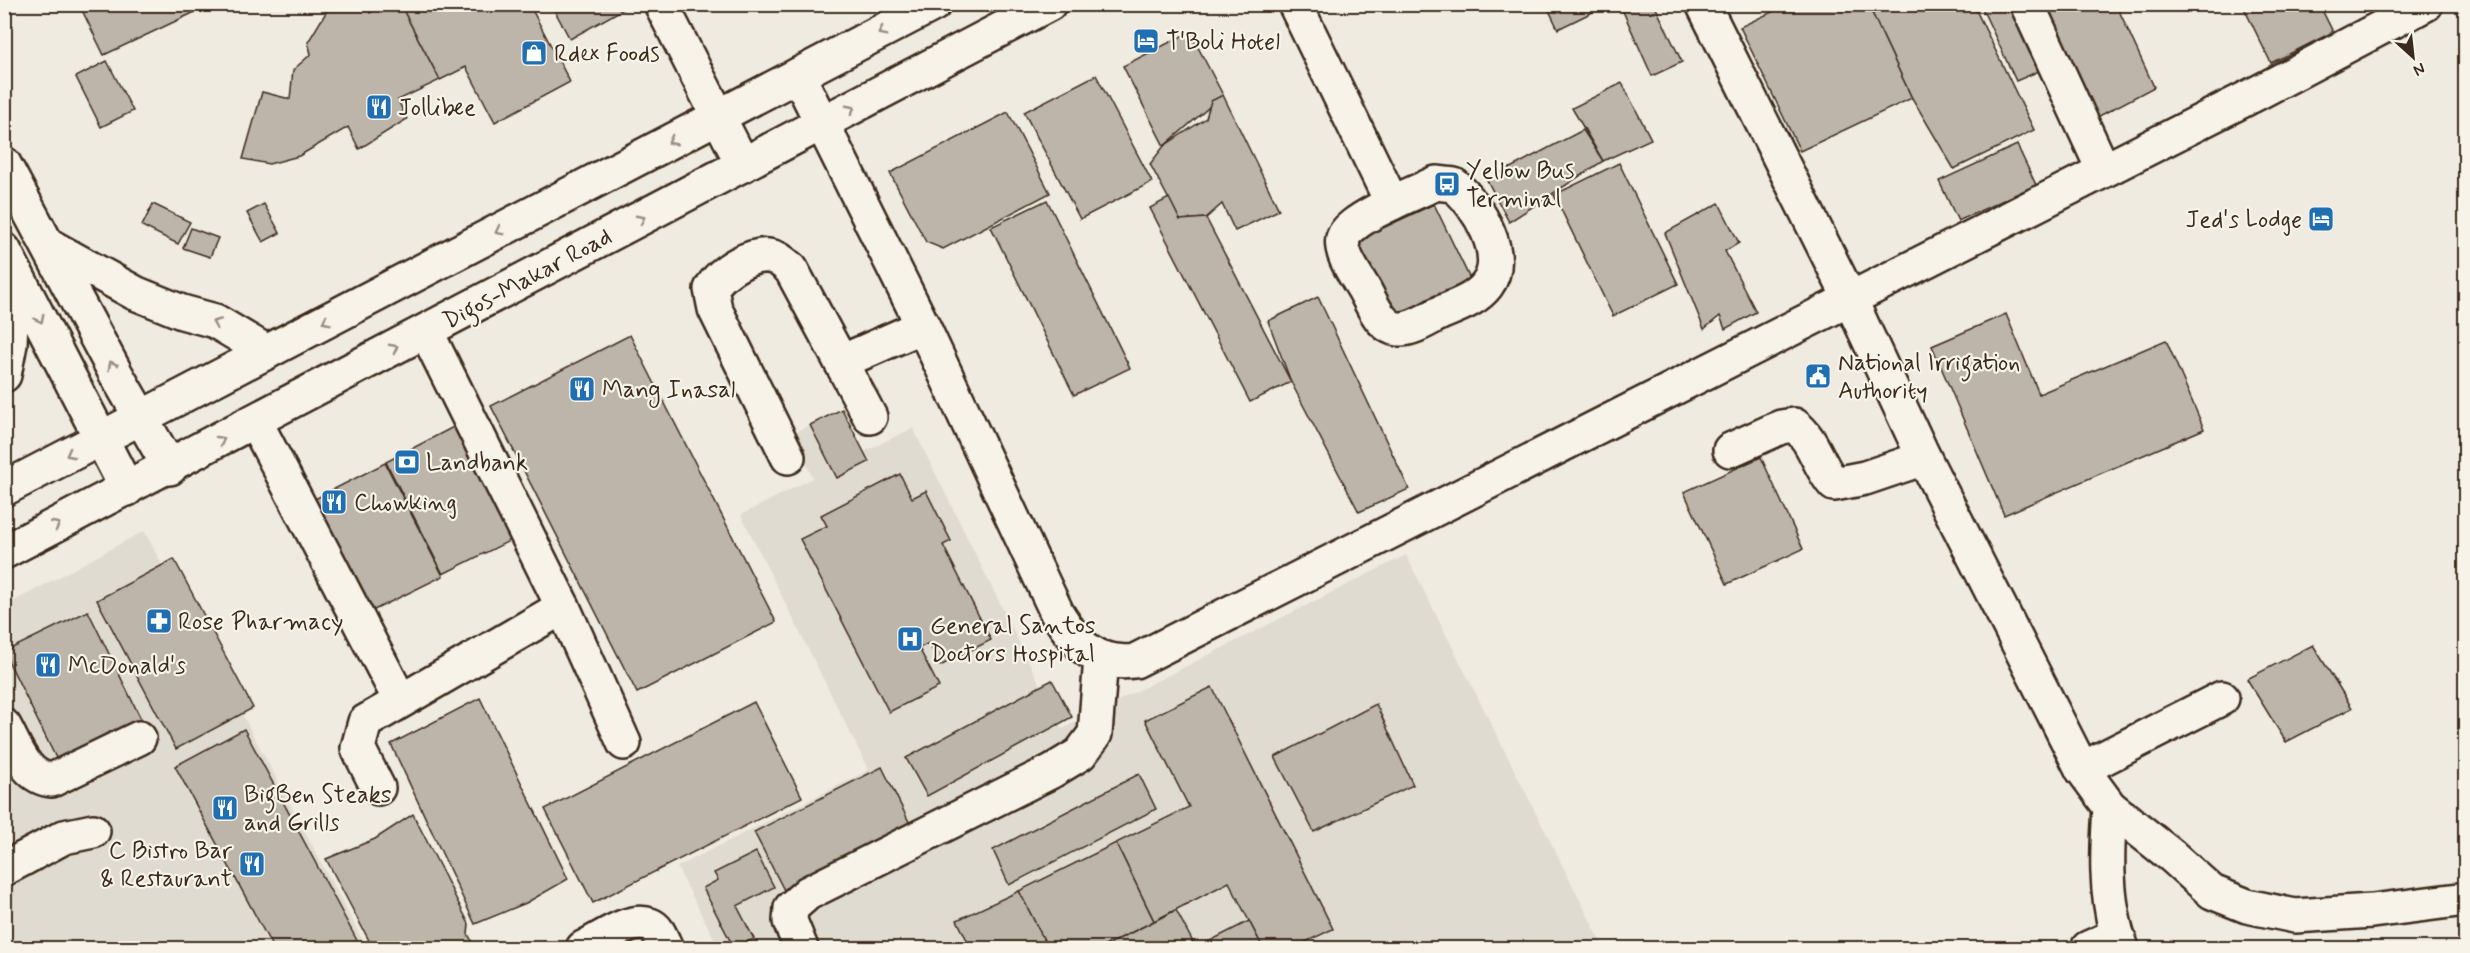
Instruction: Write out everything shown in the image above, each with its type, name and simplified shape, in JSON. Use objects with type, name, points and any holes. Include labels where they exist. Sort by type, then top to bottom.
[{"type":"main road","points":[[661,4],[743,165]]},
{"type":"main road","points":[[4,489],[140,416],[934,4]]},
{"type":"main road","name":"Digos-Makar Road","points":[[4,552],[170,468],[255,421],[1049,4]]},
{"type":"main road","points":[[1295,4],[1392,203]]},
{"type":"main road","points":[[1703,4],[1850,299],[1924,458],[2082,769],[2110,807],[2212,892],[2247,906],[2295,916],[2372,911],[2466,899]]},
{"type":"main road","points":[[2027,4],[2103,169]]},
{"type":"main road","points":[[798,75],[923,326],[1058,612],[1082,648],[1101,658],[1121,663],[1135,661],[2261,91],[2426,4]]},
{"type":"main road","points":[[4,164],[170,468]]},
{"type":"main road","points":[[1436,183],[1454,185],[1473,206],[1491,241],[1494,256],[1493,275],[1474,298],[1414,326],[1398,329],[1386,325],[1375,309],[1343,247],[1343,238],[1349,228],[1392,203],[1436,183]]},
{"type":"main road","points":[[48,245],[135,293],[182,312],[215,321],[267,352]]},
{"type":"main road","points":[[788,457],[715,309],[711,289],[718,276],[751,258],[763,255],[778,258],[791,269],[870,417]]},
{"type":"main road","points":[[4,375],[10,344],[9,259]]},
{"type":"main road","points":[[9,259],[127,489]]},
{"type":"main road","points":[[841,362],[923,326]]},
{"type":"main road","points":[[426,331],[563,607],[624,743]]},
{"type":"main road","points":[[255,421],[400,700]]},
{"type":"main road","points":[[1730,450],[1781,427],[1794,425],[1802,430],[1826,475],[1834,484],[1865,478],[1924,458]]},
{"type":"main road","points":[[378,788],[358,748],[365,722],[563,607]]},
{"type":"main road","points":[[801,948],[790,921],[791,908],[808,893],[1052,771],[1080,754],[1095,734],[1101,658]]},
{"type":"main road","points":[[2082,769],[2222,698]]},
{"type":"main road","points":[[4,726],[29,769],[41,779],[52,780],[139,738]]},
{"type":"main road","points":[[2088,948],[2120,942],[2108,902],[2106,865],[2110,807]]},
{"type":"main road","points":[[4,869],[64,837],[93,831]]},
{"type":"main road","points":[[582,948],[626,926],[640,924],[650,925],[658,932],[666,948]]},
{"type":"shaded area","name":"General Santos Doctors Hospital","points":[[827,416],[849,459],[913,428],[1062,729],[1406,555],[1604,948],[719,948],[677,867],[869,770],[741,515],[813,478],[792,434]]},
{"type":"shaded area","points":[[144,531],[367,948],[5,948],[5,606]]},
{"type":"building","points":[[79,4],[212,4],[104,55]]},
{"type":"building","points":[[336,4],[366,4],[370,13],[384,4],[400,4],[440,80],[398,100],[407,119],[359,149],[348,127],[299,156],[269,164],[243,159],[262,92],[290,99],[293,70],[311,54],[308,42],[328,9]]},
{"type":"building","points":[[400,4],[529,4],[570,82],[495,122],[466,67],[440,80]]},
{"type":"building","points":[[551,4],[626,4],[627,7],[570,39]]},
{"type":"building","points":[[1546,4],[1609,4],[1558,29]]},
{"type":"building","points":[[1631,4],[1654,4],[1682,62],[1652,76],[1622,9]]},
{"type":"building","points":[[1789,4],[1868,4],[1912,98],[1800,151],[1740,27]]},
{"type":"building","points":[[1868,4],[1973,4],[2034,130],[1954,169],[1912,98]]},
{"type":"building","points":[[1980,4],[2014,4],[2046,68],[2016,81]]},
{"type":"building","points":[[2035,4],[2116,4],[2154,87],[2090,121]]},
{"type":"building","points":[[2242,4],[2319,4],[2333,32],[2271,63]]},
{"type":"building","points":[[2466,27],[2466,47],[2459,31]]},
{"type":"building","points":[[1190,32],[1223,95],[1164,146],[1123,66]]},
{"type":"building","points":[[107,61],[133,111],[101,127],[76,77]]},
{"type":"building","points":[[1096,75],[1152,182],[1080,219],[1024,112]]},
{"type":"building","points":[[1622,83],[1651,139],[1603,161],[1572,108]]},
{"type":"building","points":[[1223,95],[1279,210],[1235,231],[1222,204],[1206,218],[1180,220],[1150,164],[1164,146],[1206,118],[1211,101]]},
{"type":"building","points":[[1008,112],[1050,193],[943,249],[926,242],[890,173]]},
{"type":"building","points":[[1583,130],[1603,161],[1509,222],[1487,180]]},
{"type":"building","points":[[2017,145],[2036,185],[1958,221],[1939,181]]},
{"type":"building","points":[[1619,163],[1678,284],[1613,316],[1554,195]]},
{"type":"building","points":[[1169,198],[1180,220],[1206,218],[1291,382],[1250,402],[1150,208]]},
{"type":"building","points":[[1047,200],[1130,368],[1074,395],[991,227]]},
{"type":"building","points":[[1719,203],[1739,243],[1725,251],[1756,312],[1725,329],[1720,316],[1704,329],[1665,233]]},
{"type":"building","points":[[153,204],[190,222],[178,244],[142,226]]},
{"type":"building","points":[[264,204],[280,233],[263,242],[247,213]]},
{"type":"building","points":[[1434,204],[1471,281],[1393,318],[1357,240]]},
{"type":"building","points":[[191,228],[218,238],[210,257],[183,248]]},
{"type":"building","points":[[1318,297],[1409,489],[1359,512],[1291,382],[1268,321]]},
{"type":"building","points":[[2006,314],[2039,394],[2166,340],[2204,429],[2004,515],[1932,346]]},
{"type":"building","points":[[630,335],[776,622],[637,693],[491,406]]},
{"type":"building","points":[[842,409],[869,462],[837,478],[810,425]]},
{"type":"building","points":[[461,423],[519,536],[443,574],[386,462]]},
{"type":"building","points":[[1761,457],[1803,549],[1727,584],[1684,492]]},
{"type":"building","points":[[385,463],[443,576],[362,616],[305,504]]},
{"type":"building","points":[[900,474],[912,498],[926,491],[951,541],[943,545],[991,640],[940,666],[929,643],[919,648],[939,687],[889,712],[800,539],[827,526],[821,515]]},
{"type":"building","points":[[174,559],[253,708],[176,749],[97,600]]},
{"type":"building","points":[[88,611],[141,719],[57,760],[4,652]]},
{"type":"building","points":[[2313,645],[2352,708],[2286,742],[2247,679]]},
{"type":"building","points":[[1052,680],[1072,717],[927,796],[906,758]]},
{"type":"building","points":[[1212,687],[1333,929],[1293,948],[1263,948],[1229,882],[1154,921],[1116,843],[1189,807],[1145,720]]},
{"type":"building","points":[[480,698],[568,879],[526,903],[475,924],[391,744]]},
{"type":"building","points":[[754,702],[802,797],[593,903],[545,809]]},
{"type":"building","points":[[1376,704],[1413,785],[1314,832],[1275,757]]},
{"type":"building","points":[[244,729],[361,948],[273,948],[175,766]]},
{"type":"building","points":[[882,767],[912,828],[785,892],[754,832]]},
{"type":"building","points":[[1139,774],[1156,809],[1009,885],[993,850]]},
{"type":"building","points":[[413,814],[469,924],[468,934],[476,948],[373,948],[326,859],[375,839]]},
{"type":"building","points":[[1116,843],[1154,921],[1101,948],[1048,948],[1019,891]]},
{"type":"building","points":[[756,852],[774,887],[737,906],[754,939],[734,948],[703,888],[718,880],[714,873]]},
{"type":"building","points":[[1019,891],[1048,948],[971,948],[957,920]]},
{"type":"building","points":[[1176,910],[1196,948],[1103,947]]},
{"type":"building","points":[[1249,921],[1263,948],[1201,948],[1200,946]]},
{"type":"place","name":"T'Boli Hotel","points":[[1146,41]]},
{"type":"place","name":"Rdex Foods","points":[[534,53]]},
{"type":"place","name":"Jollibee","points":[[379,107]]},
{"type":"place","name":"Yellow Bus Terminal","points":[[1447,184]]},
{"type":"place","name":"Jed's Lodge","points":[[2321,219]]},
{"type":"place","name":"National Irrigation Authority","points":[[1818,376]]},
{"type":"place","name":"Mang Inasal","points":[[582,389]]},
{"type":"place","name":"Landbank","points":[[407,462]]},
{"type":"place","name":"Chowking","points":[[334,502]]},
{"type":"place","name":"Rose Pharmacy","points":[[159,621]]},
{"type":"place","name":"General Santos Doctors Hospital","points":[[910,639]]},
{"type":"place","name":"McDonald's","points":[[48,665]]},
{"type":"place","name":"BigBen Steaks and Grills","points":[[225,808]]},
{"type":"place","name":"C Bistro Bar & Restaurant","points":[[252,864]]}]
